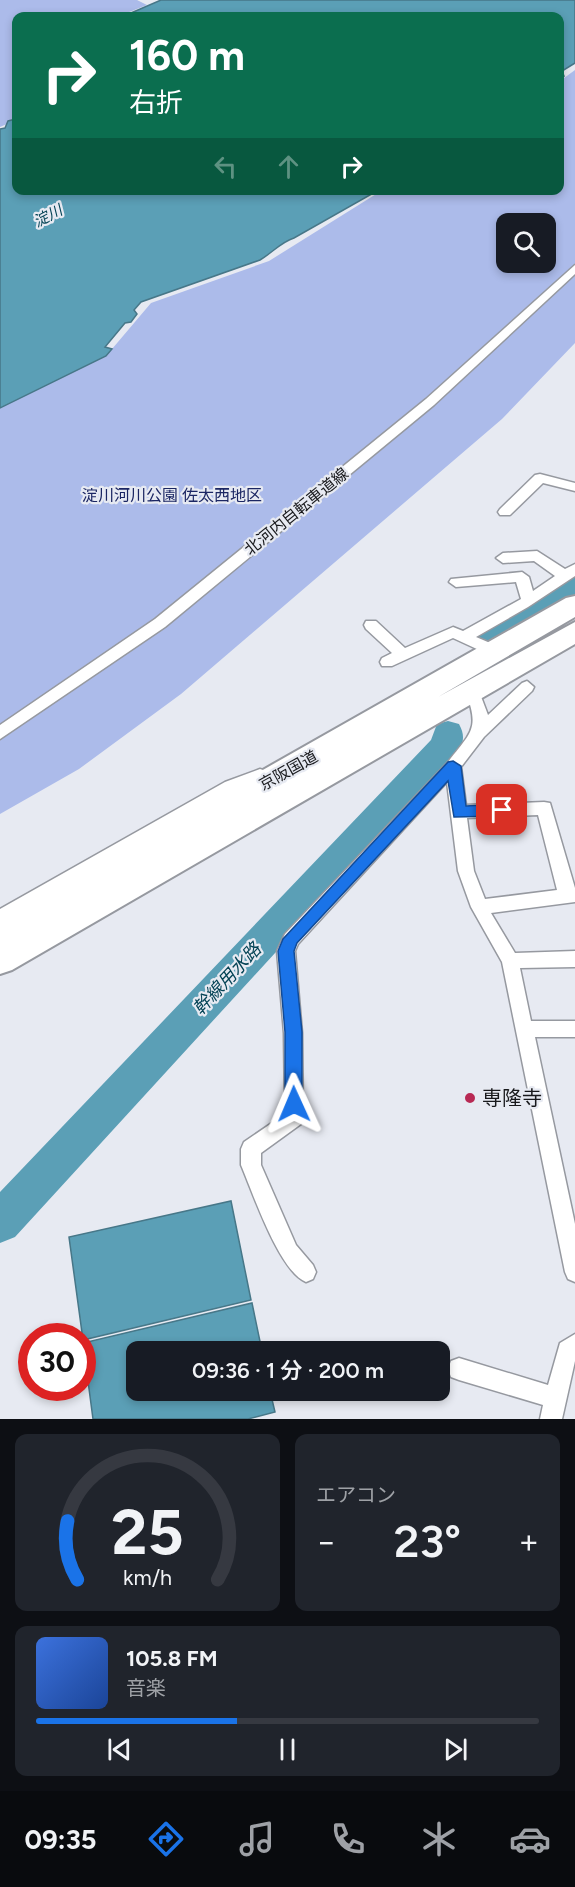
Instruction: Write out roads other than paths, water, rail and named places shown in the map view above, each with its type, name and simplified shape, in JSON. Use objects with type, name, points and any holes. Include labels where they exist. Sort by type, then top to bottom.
[{"type":"highway","name":"京阪国道","points":[[0,960],[132,871],[313,756],[575,605]]},
{"type":"highway","name":"京阪国道","points":[[0,934],[132,871],[472,690],[575,632]]},
{"type":"street","name":"北河内自転車道線","points":[[0,733],[169,616],[430,402],[575,268]]},
{"type":"street","points":[[505,512],[540,478],[575,487]]},
{"type":"street","points":[[503,558],[537,556],[570,572]]},
{"type":"street","points":[[464,637],[528,600],[570,572]]},
{"type":"street","points":[[456,582],[522,577],[528,600]]},
{"type":"street","points":[[371,625],[403,655]]},
{"type":"street","points":[[387,662],[453,632],[497,652]]},
{"type":"street","points":[[306,1272],[289,1252],[251,1165],[251,1149],[294,1118],[293,1032],[286,951],[291,939],[453,766],[480,733],[527,687]]},
{"type":"street","points":[[472,690],[481,713],[480,733]]},
{"type":"street","points":[[0,917],[231,786],[313,756]]},
{"type":"street","points":[[453,766],[466,871],[478,907],[510,961],[575,1272]]},
{"type":"street","points":[[459,813],[544,808],[571,896],[478,907]]},
{"type":"street","points":[[510,961],[575,959]]},
{"type":"street","points":[[524,1029],[575,1029]]},
{"type":"street","points":[[551,1419],[567,1350],[575,1345]]},
{"type":"street","points":[[459,1369],[556,1398]]},
{"type":"water","points":[[161,0],[575,0],[575,63],[564,70],[564,12],[133,12]]},
{"type":"water","name":"淀川","points":[[12,120],[12,195],[370,195],[285,242],[260,260],[141,302],[134,310],[137,314],[131,322],[125,323],[105,347],[112,349],[106,356],[0,408],[0,129],[5,128],[8,121]]},
{"type":"water","points":[[231,1201],[251,1300],[96,1337],[96,1323],[81,1323],[69,1237]]},
{"type":"water","points":[[252,1303],[260,1341],[126,1341],[126,1401],[272,1401],[275,1412],[248,1419],[93,1419],[91,1401],[96,1401],[96,1340]]},
{"type":"waterway","name":"幹線用水路","points":[[483,637],[575,580]]},
{"type":"waterway","name":"幹線用水路","points":[[0,1222],[447,744],[448,733]]},
{"type":"place","name":"専隆寺","points":[[470,1098]]},
{"type":"park label","name":"淀川河川公園 佐太西地区","points":[[172,495]]}]
